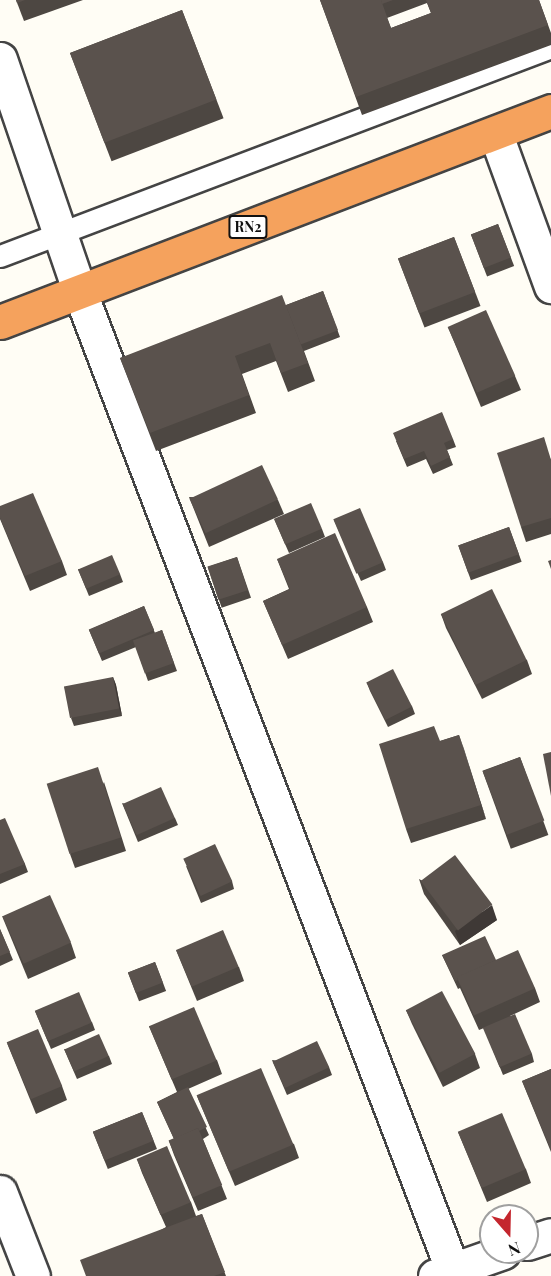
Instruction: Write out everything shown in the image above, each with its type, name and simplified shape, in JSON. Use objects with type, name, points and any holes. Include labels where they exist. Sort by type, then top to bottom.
[{"type":"highway","name":"RN2","points":[[0,322],[79,290],[496,135],[551,111]]},
{"type":"street","points":[[0,59],[79,290],[448,1274],[479,1262]]},
{"type":"street","points":[[496,135],[551,286]]},
{"type":"street","points":[[0,1192],[33,1276]]},
{"type":"lane","points":[[0,256],[551,47]]},
{"type":"building","points":[[320,0],[381,0],[391,28],[431,13],[426,0],[539,0],[548,25],[356,97]]},
{"type":"building","points":[[381,0],[393,0],[382,4]]},
{"type":"building","points":[[182,10],[216,100],[104,143],[70,53]]},
{"type":"building","points":[[498,224],[511,258],[484,268],[471,234]]},
{"type":"building","points":[[454,237],[475,292],[419,314],[398,259]]},
{"type":"building","points":[[323,291],[338,330],[301,345],[286,305]]},
{"type":"building","points":[[282,295],[308,363],[281,373],[270,343],[235,356],[249,395],[150,433],[120,358]]},
{"type":"building","points":[[486,310],[515,376],[477,393],[448,327]]},
{"type":"building","points":[[442,412],[453,439],[444,443],[450,457],[431,466],[424,451],[404,459],[393,433]]},
{"type":"building","points":[[544,437],[551,460],[551,518],[521,527],[497,453]]},
{"type":"building","points":[[262,465],[278,499],[206,533],[189,499]]},
{"type":"building","points":[[33,493],[62,561],[25,576],[0,518],[0,506]]},
{"type":"building","points":[[311,503],[322,529],[285,544],[274,519]]},
{"type":"building","points":[[360,508],[383,562],[356,574],[333,519]]},
{"type":"building","points":[[509,527],[519,554],[468,573],[458,545]]},
{"type":"building","points":[[335,533],[367,607],[282,645],[263,601],[290,589],[277,559]]},
{"type":"building","points":[[112,555],[120,574],[86,589],[78,569]]},
{"type":"building","points":[[237,557],[248,590],[218,600],[208,567]]},
{"type":"building","points":[[492,589],[527,660],[475,685],[441,614]]},
{"type":"building","points":[[144,606],[154,630],[99,653],[89,629]]},
{"type":"building","points":[[162,630],[174,663],[145,673],[133,641]]},
{"type":"building","points":[[393,669],[412,706],[385,720],[366,683]]},
{"type":"building","points":[[113,677],[119,708],[70,718],[64,687]]},
{"type":"building","points":[[434,726],[440,741],[459,735],[481,805],[406,829],[379,744]]},
{"type":"building","points":[[551,752],[551,796],[543,754]]},
{"type":"building","points":[[520,757],[544,820],[507,835],[483,771]]},
{"type":"building","points":[[98,767],[121,837],[70,854],[47,784]]},
{"type":"building","points":[[161,787],[175,818],[136,835],[123,804]]},
{"type":"building","points":[[5,818],[25,864],[0,874],[0,820]]},
{"type":"building","points":[[215,844],[232,881],[201,896],[183,859]]},
{"type":"building","points":[[455,855],[492,905],[458,930],[421,881]]},
{"type":"building","points":[[50,895],[71,943],[24,964],[2,916]]},
{"type":"building","points":[[0,929],[10,952],[0,956]]},
{"type":"building","points":[[223,930],[239,967],[192,987],[176,950]]},
{"type":"building","points":[[485,936],[496,960],[455,981],[442,955]]},
{"type":"building","points":[[518,950],[535,988],[474,1016],[457,977]]},
{"type":"building","points":[[155,962],[163,983],[136,993],[128,972]]},
{"type":"building","points":[[442,991],[475,1054],[439,1073],[406,1010]]},
{"type":"building","points":[[79,992],[92,1022],[48,1041],[35,1011]]},
{"type":"building","points":[[194,1007],[217,1060],[172,1080],[149,1026]]},
{"type":"building","points":[[515,1014],[532,1054],[500,1067],[483,1028]]},
{"type":"building","points":[[38,1029],[62,1086],[31,1099],[7,1042]]},
{"type":"building","points":[[99,1034],[109,1056],[74,1071],[64,1049]]},
{"type":"building","points":[[317,1041],[329,1067],[285,1088],[273,1062]]},
{"type":"building","points":[[261,1068],[293,1144],[229,1172],[197,1095]]},
{"type":"building","points":[[551,1069],[551,1150],[522,1081]]},
{"type":"building","points":[[188,1087],[207,1127],[199,1131],[198,1128],[174,1139],[157,1102]]},
{"type":"building","points":[[142,1112],[154,1141],[104,1161],[93,1132]]},
{"type":"building","points":[[502,1113],[526,1169],[482,1188],[458,1132]]},
{"type":"building","points":[[198,1128],[222,1185],[193,1198],[169,1141]]},
{"type":"building","points":[[167,1146],[191,1202],[160,1215],[137,1159]]},
{"type":"building","points":[[202,1214],[225,1272],[214,1276],[86,1276],[80,1260]]}]
